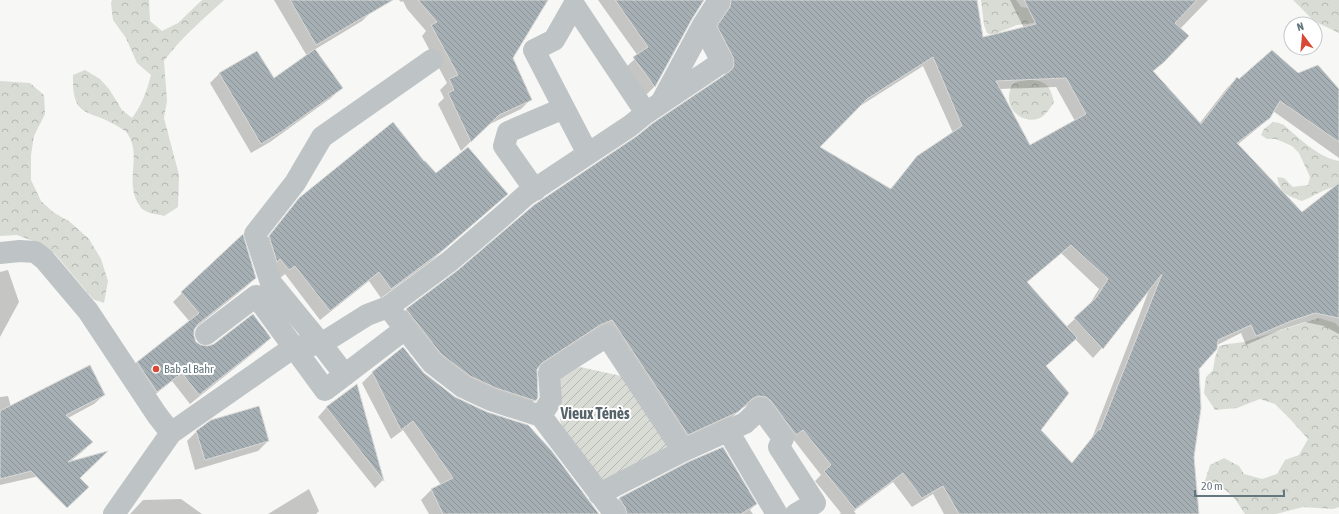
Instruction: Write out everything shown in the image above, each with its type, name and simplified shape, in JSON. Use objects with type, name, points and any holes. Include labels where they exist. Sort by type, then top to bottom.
[{"type":"street","points":[[654,108],[719,0]]},
{"type":"street","points":[[588,154],[534,50],[554,40],[574,5],[654,108]]},
{"type":"street","points":[[114,514],[171,433],[294,347],[321,344],[367,315],[388,307],[450,261],[526,195],[630,126],[722,62],[703,25]]},
{"type":"street","points":[[405,330],[325,390],[294,347],[264,289],[255,234],[295,183],[322,138],[432,60]]},
{"type":"street","points":[[535,190],[504,146],[508,132],[564,108]]},
{"type":"street","points":[[0,253],[20,251],[35,252],[44,259],[88,311],[157,415],[171,433]]},
{"type":"street","points":[[206,334],[264,289]]},
{"type":"street","points":[[264,289],[321,344],[345,375]]},
{"type":"street","points":[[388,307],[432,363],[464,387],[491,400],[541,416],[615,514]]},
{"type":"street","points":[[541,416],[551,400],[549,373],[607,336],[683,451]]},
{"type":"street","points":[[599,494],[683,451],[728,431],[745,422],[762,408],[783,438],[779,447],[815,503],[796,514]]},
{"type":"street","points":[[728,431],[777,514]]},
{"type":"green space","points":[[112,0],[149,0],[150,21],[162,31],[178,23],[202,0],[224,0],[185,37],[164,61],[167,101],[164,118],[179,175],[178,207],[164,216],[143,210],[135,197],[133,188],[133,151],[127,133],[107,120],[84,111],[75,99],[73,75],[85,70],[100,79],[109,89],[122,110],[132,118],[139,108],[146,92],[151,75],[137,63],[126,38],[113,20]]},
{"type":"green space","points":[[981,0],[1016,0],[1021,7],[1029,8],[1038,18],[1033,23],[1017,25],[992,35],[987,33],[984,25]]},
{"type":"green space","points":[[1293,0],[1339,0],[1339,33],[1323,25],[1323,16],[1309,16]]},
{"type":"green space","points":[[1027,80],[1043,82],[1051,91],[1054,102],[1046,113],[1040,118],[1034,120],[1021,117],[1016,114],[1010,103],[1009,97],[1012,85],[1014,83]]},
{"type":"green space","points":[[0,81],[30,83],[44,95],[45,114],[34,136],[31,155],[31,180],[41,201],[53,212],[70,222],[89,239],[101,259],[108,281],[104,303],[93,299],[55,254],[41,244],[17,235],[0,236]]},
{"type":"green space","points":[[1273,122],[1284,125],[1317,152],[1339,161],[1339,189],[1335,187],[1331,188],[1302,201],[1292,197],[1282,190],[1277,177],[1284,178],[1293,187],[1308,185],[1310,177],[1299,153],[1292,146],[1276,139],[1267,139],[1261,135],[1264,129]]},
{"type":"green space","points":[[1319,318],[1335,323],[1339,327],[1339,507],[1333,509],[1303,507],[1276,514],[1245,514],[1235,499],[1223,488],[1204,484],[1210,465],[1224,458],[1239,466],[1244,474],[1262,479],[1277,474],[1285,460],[1299,455],[1308,439],[1275,404],[1260,399],[1237,408],[1215,410],[1204,393],[1206,377],[1213,370],[1219,346],[1244,342]]},
{"type":"green space","points":[[580,367],[626,377],[672,448],[603,483],[561,428],[559,381],[573,369]]},
{"type":"building","points":[[290,0],[393,0],[316,45]]},
{"type":"building","points":[[418,0],[548,0],[513,58],[532,100],[499,115],[471,142],[448,93],[454,90],[449,79],[458,75],[431,25],[437,22]]},
{"type":"building","points":[[615,0],[704,0],[655,87],[633,57],[648,47]]},
{"type":"building","points":[[731,0],[977,0],[983,37],[1036,24],[1024,0],[1197,0],[1175,23],[1189,36],[1163,63],[1153,71],[1201,124],[1237,77],[1239,79],[1272,50],[1298,73],[1318,65],[1339,89],[1339,142],[1280,101],[1270,118],[1237,143],[1302,212],[1339,183],[1339,318],[1315,313],[1291,321],[1256,336],[1251,325],[1218,340],[1217,349],[1199,369],[1201,408],[1194,457],[1199,514],[959,514],[943,486],[922,498],[903,473],[855,509],[824,471],[831,465],[803,430],[796,435],[771,401],[766,397],[758,396],[752,399],[738,412],[688,435],[612,320],[600,325],[542,363],[537,369],[538,397],[536,401],[496,388],[470,376],[441,354],[406,309],[458,270],[534,205],[729,72],[733,68],[733,57],[717,26],[730,7]],"holes":[[[933,57],[962,126],[917,156],[891,189],[820,147],[867,99]],[[1066,78],[1086,114],[1030,145],[996,81]],[[1071,245],[1108,279],[1096,298],[1074,318],[1103,349],[1162,274],[1100,430],[1099,429],[1072,463],[1041,430],[1069,393],[1046,366],[1077,338],[1027,282]]]},
{"type":"building","points":[[315,49],[343,88],[281,132],[261,144],[219,73],[257,51],[274,78]]},
{"type":"building","points":[[393,122],[424,161],[436,173],[468,147],[508,194],[442,251],[391,289],[379,272],[330,311],[295,266],[289,270],[280,259],[277,262],[269,236],[299,198]]},
{"type":"building","points":[[243,234],[256,278],[198,324],[194,330],[194,336],[196,342],[201,345],[208,346],[214,344],[253,314],[271,338],[199,395],[182,373],[157,392],[137,362],[199,313],[181,292]]},
{"type":"building","points":[[403,347],[424,373],[455,397],[487,412],[528,425],[551,450],[599,514],[443,514],[431,489],[453,478],[413,421],[401,430],[372,372]]},
{"type":"building","points":[[90,365],[105,395],[66,415],[93,442],[68,462],[108,451],[80,478],[89,487],[67,508],[31,471],[0,479],[0,411]]},
{"type":"building","points":[[357,384],[384,481],[326,407]]},
{"type":"building","points":[[259,406],[269,441],[205,460],[196,431],[211,420]]},
{"type":"building","points":[[723,447],[757,504],[741,514],[627,514],[625,507],[619,498],[688,462]]},
{"type":"place","name":"Bab al Bahr","points":[[156,369]]},
{"type":"district","name":"Vieux Ténès","points":[[595,413]]}]
